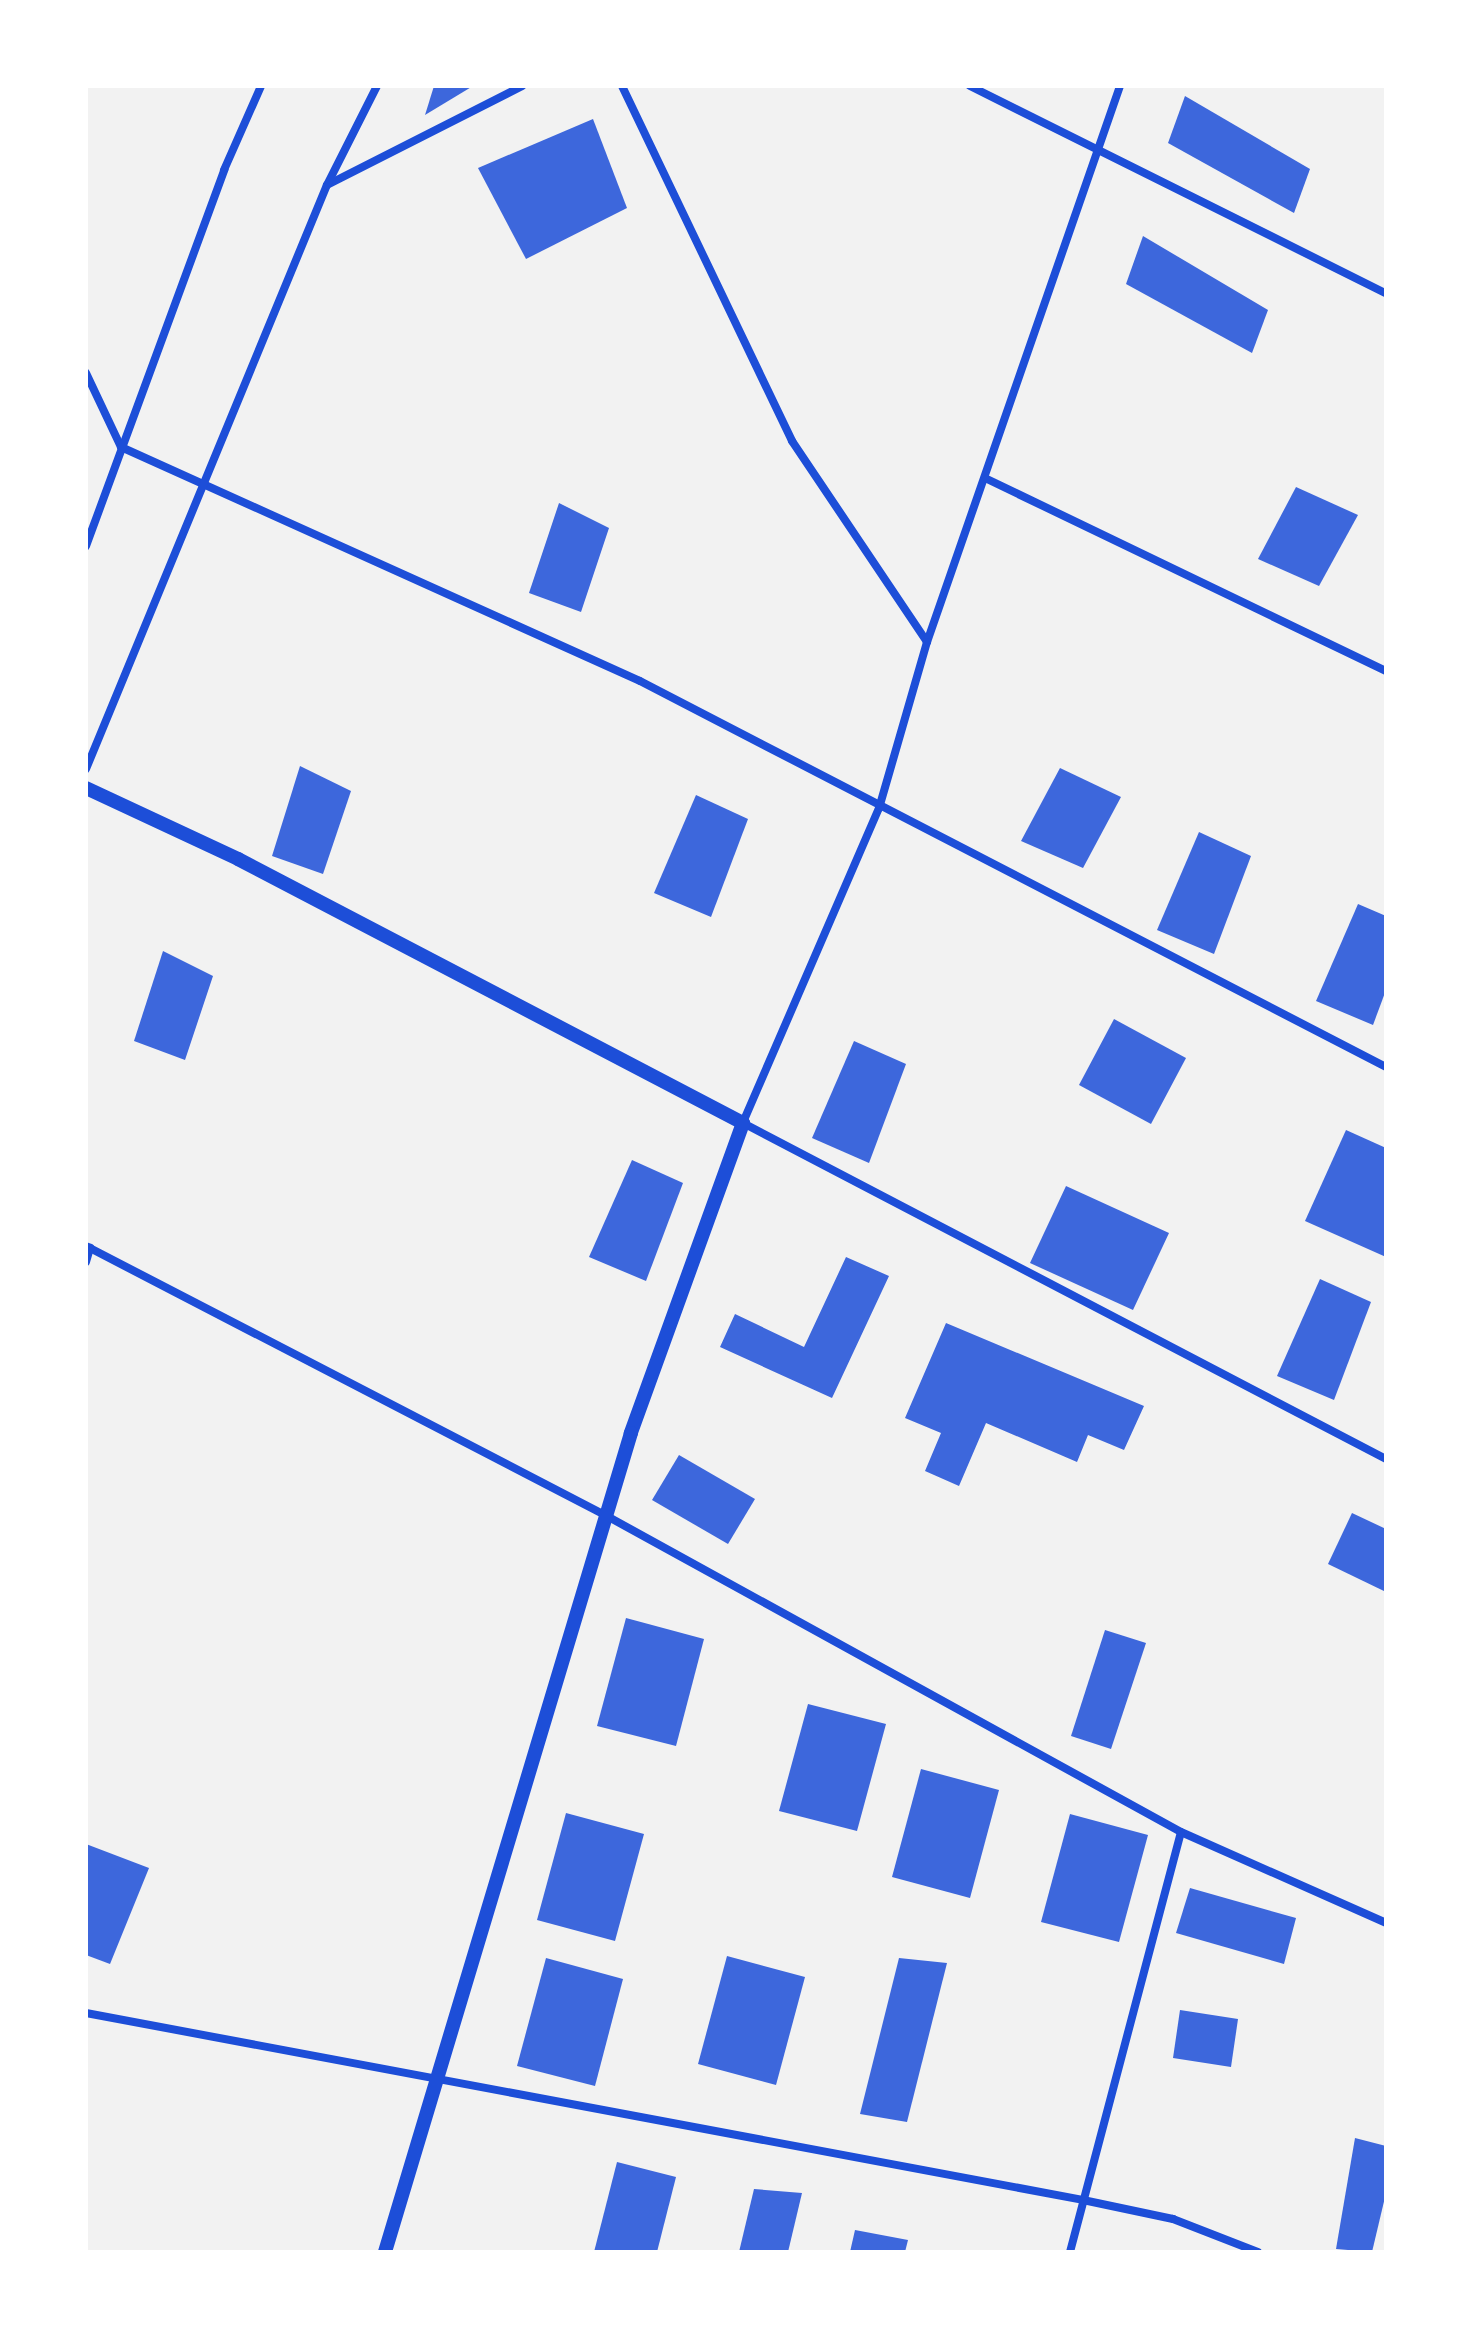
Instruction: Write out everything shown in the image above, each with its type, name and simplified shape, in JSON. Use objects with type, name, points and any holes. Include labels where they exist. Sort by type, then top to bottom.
[{"type":"street","points":[[86,546],[121,447],[261,86]]},
{"type":"street","points":[[86,769],[327,185],[377,86]]},
{"type":"street","points":[[327,185],[522,86]]},
{"type":"street","points":[[622,86],[792,441],[927,642]]},
{"type":"street","points":[[970,86],[1386,293]]},
{"type":"street","points":[[385,2252],[605,1515],[743,1123],[879,808],[927,642],[987,479],[1120,86]]},
{"type":"street","points":[[86,373],[121,447],[205,482],[640,681],[879,808],[1386,1067]]},
{"type":"street","points":[[987,479],[1386,671]]},
{"type":"street","points":[[86,788],[238,859],[1386,1459]]},
{"type":"street","points":[[86,1262],[88,1247],[605,1515],[1181,1832],[1386,1923]]},
{"type":"street","points":[[1070,2252],[1181,1832]]},
{"type":"street","points":[[86,2013],[1083,2200],[1173,2219],[1258,2252]]},
{"type":"building","points":[[434,86],[473,86],[425,115]]},
{"type":"building","points":[[1185,96],[1310,169],[1294,213],[1168,143]]},
{"type":"building","points":[[593,119],[627,208],[526,259],[478,168]]},
{"type":"building","points":[[1143,236],[1268,310],[1252,353],[1126,284]]},
{"type":"building","points":[[1296,487],[1358,515],[1319,586],[1258,559]]},
{"type":"building","points":[[559,503],[609,528],[581,612],[529,593]]},
{"type":"building","points":[[300,766],[351,791],[323,874],[272,856]]},
{"type":"building","points":[[1060,768],[1121,797],[1083,868],[1021,841]]},
{"type":"building","points":[[696,795],[748,819],[711,917],[654,893]]},
{"type":"building","points":[[1199,832],[1251,856],[1214,954],[1157,930]]},
{"type":"building","points":[[1358,904],[1386,916],[1386,990],[1373,1025],[1316,1001]]},
{"type":"building","points":[[163,951],[213,976],[185,1060],[134,1041]]},
{"type":"building","points":[[1114,1019],[1186,1058],[1151,1124],[1079,1085]]},
{"type":"building","points":[[854,1041],[906,1064],[869,1163],[812,1138]]},
{"type":"building","points":[[1346,1130],[1386,1148],[1386,1257],[1305,1221]]},
{"type":"building","points":[[632,1160],[683,1183],[646,1281],[589,1257]]},
{"type":"building","points":[[1066,1186],[1169,1233],[1133,1310],[1030,1263]]},
{"type":"building","points":[[846,1257],[889,1276],[832,1398],[720,1347],[735,1314],[804,1347]]},
{"type":"building","points":[[1320,1279],[1371,1302],[1334,1400],[1277,1376]]},
{"type":"building","points":[[946,1323],[1144,1406],[1124,1450],[1088,1435],[1077,1462],[986,1423],[959,1486],[925,1471],[941,1433],[905,1418]]},
{"type":"building","points":[[679,1455],[755,1499],[728,1544],[652,1500]]},
{"type":"building","points":[[1352,1513],[1386,1529],[1386,1592],[1328,1564]]},
{"type":"building","points":[[626,1618],[704,1639],[676,1746],[597,1726]]},
{"type":"building","points":[[1105,1630],[1146,1643],[1111,1749],[1071,1736]]},
{"type":"building","points":[[808,1704],[886,1724],[857,1831],[779,1811]]},
{"type":"building","points":[[921,1769],[999,1790],[970,1898],[892,1877]]},
{"type":"building","points":[[566,1813],[644,1834],[615,1941],[537,1920]]},
{"type":"building","points":[[1070,1814],[1148,1835],[1119,1942],[1041,1922]]},
{"type":"building","points":[[86,1844],[149,1868],[110,1964],[86,1955]]},
{"type":"building","points":[[1190,1888],[1296,1918],[1284,1964],[1176,1933]]},
{"type":"building","points":[[727,1956],[805,1977],[776,2085],[698,2064]]},
{"type":"building","points":[[546,1958],[623,1979],[595,2086],[517,2066]]},
{"type":"building","points":[[899,1958],[947,1963],[907,2122],[860,2114]]},
{"type":"building","points":[[1180,2010],[1238,2019],[1231,2067],[1173,2058]]},
{"type":"building","points":[[1355,2138],[1386,2146],[1386,2193],[1372,2252],[1336,2249]]},
{"type":"building","points":[[617,2162],[676,2177],[657,2252],[594,2252]]},
{"type":"building","points":[[754,2189],[802,2193],[788,2252],[739,2252]]},
{"type":"building","points":[[855,2230],[908,2240],[905,2252],[850,2252]]}]
